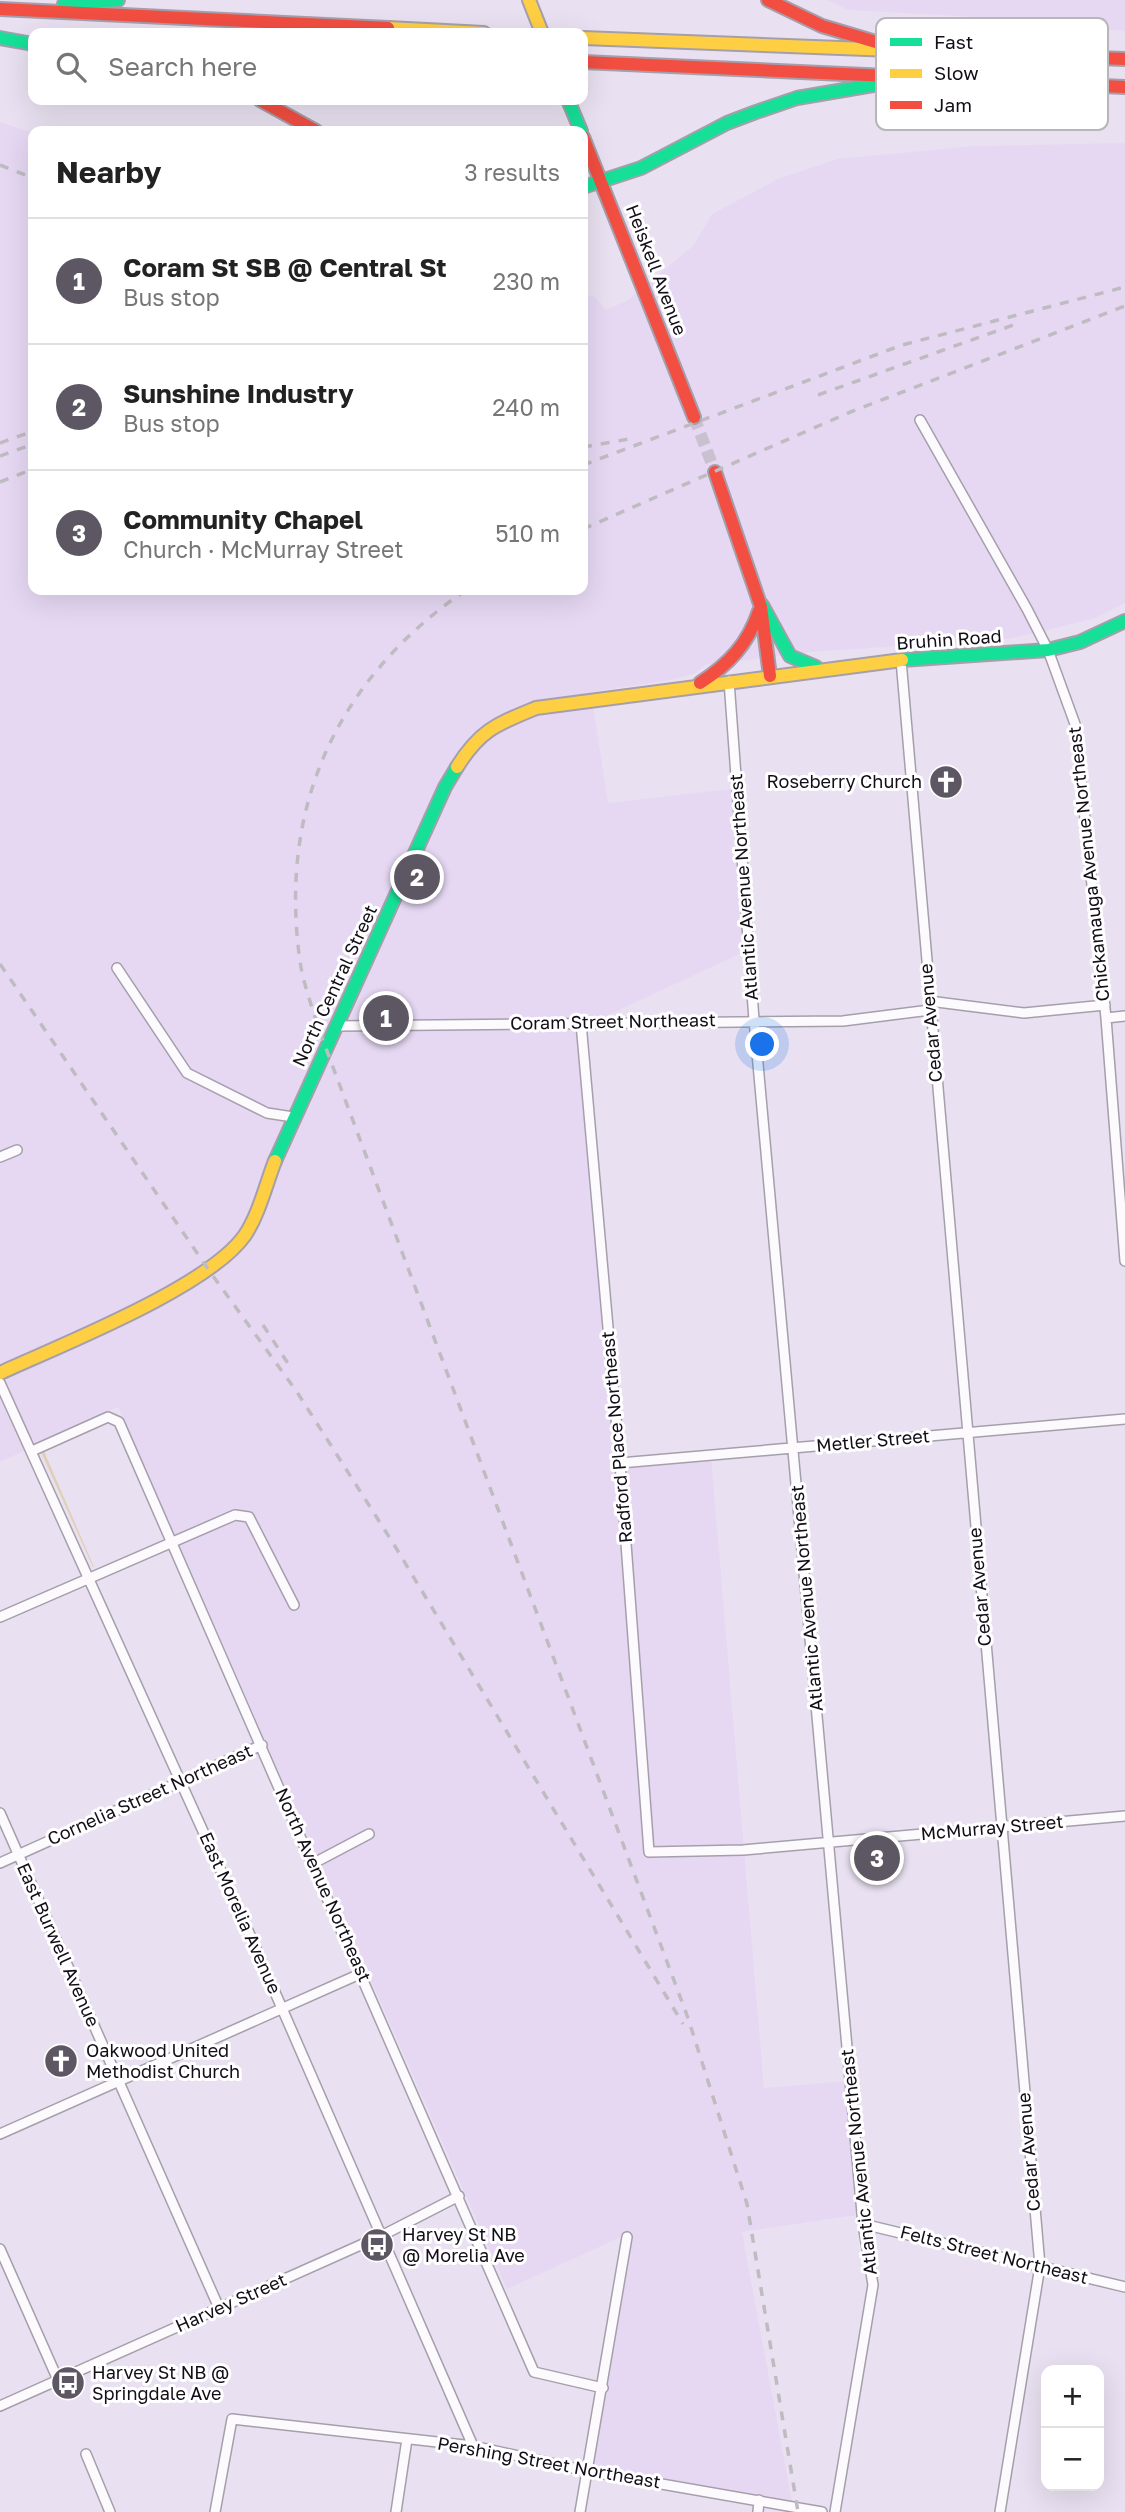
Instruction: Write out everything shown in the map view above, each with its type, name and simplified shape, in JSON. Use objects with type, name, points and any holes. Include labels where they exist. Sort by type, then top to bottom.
[{"type":"main road","points":[[2,9],[118,0]]},
{"type":"main road","points":[[768,0],[800,18],[838,33],[876,42]]},
{"type":"main road","points":[[530,4],[540,28]]},
{"type":"main road","points":[[2,9],[384,28]]},
{"type":"main road","points":[[0,36],[28,35]]},
{"type":"main road","points":[[0,36],[28,43]]},
{"type":"main road","points":[[588,38],[876,50]]},
{"type":"main road","points":[[588,62],[876,77]]},
{"type":"main road","points":[[588,186],[641,168],[727,123],[787,102],[876,86]]},
{"type":"main road","points":[[269,105],[307,126]]},
{"type":"main road","points":[[570,105],[578,126]]},
{"type":"main road","name":"Heiskell Avenue","points":[[588,149],[694,416]]},
{"type":"main road","points":[[715,472],[759,603],[771,676]]},
{"type":"main road","points":[[759,603],[769,614],[790,656],[822,669]]},
{"type":"main road","points":[[696,685],[739,654],[753,632],[759,603]]},
{"type":"main road","name":"Bruhin Road","points":[[771,676],[901,660],[1048,650],[1080,642],[1125,621]]},
{"type":"main road","name":"North Central Street","points":[[0,1373],[154,1301],[208,1269],[245,1235],[293,1117],[338,1026],[445,787],[463,754],[482,733],[506,718],[536,708],[771,676]]},
{"type":"street","name":"Chickamauga Avenue Northeast","points":[[920,420],[1048,650],[1075,724],[1106,1018],[1125,1261]]},
{"type":"street","name":"Cedar Avenue","points":[[901,660],[1040,2266],[1000,2512]]},
{"type":"street","name":"Atlantic Avenue Northeast","points":[[729,681],[754,1020],[827,1842],[863,2224],[873,2285],[835,2512]]},
{"type":"street","points":[[117,968],[187,1073],[267,1113],[293,1117]]},
{"type":"street","name":"Coram Street Northeast","points":[[338,1026],[843,1021],[929,1006],[1024,1013],[1104,1005]]},
{"type":"street","points":[[1106,1018],[1125,1016]]},
{"type":"street","name":"Radford Place Northeast","points":[[581,1023],[620,1463],[649,1852]]},
{"type":"street","points":[[0,1157],[17,1150]]},
{"type":"street","name":"East Morelia Avenue","points":[[0,1383],[182,1782],[383,2235],[473,2446]]},
{"type":"street","name":"North Avenue Northeast","points":[[32,1451],[108,1417],[114,1418],[172,1540],[460,2196],[534,2372],[603,2388]]},
{"type":"street","name":"Metler Street","points":[[620,1463],[1125,1419]]},
{"type":"street","points":[[0,1617],[172,1540],[235,1515],[250,1517],[295,1605]]},
{"type":"street","name":"Cornelia Street Northeast","points":[[0,1864],[262,1745]]},
{"type":"street","name":"East Burwell Avenue","points":[[0,1813],[219,2308]]},
{"type":"street","name":"McMurray Street","points":[[649,1852],[743,1850],[1125,1816]]},
{"type":"street","points":[[314,1863],[369,1834]]},
{"type":"street","points":[[0,2134],[362,1973]]},
{"type":"street","name":"Harvey Street","points":[[0,2406],[383,2235],[460,2196]]},
{"type":"street","name":"Felts Street Northeast","points":[[863,2224],[1125,2287]]},
{"type":"street","points":[[580,2512],[627,2237]]},
{"type":"street","points":[[0,2249],[58,2381]]},
{"type":"street","name":"Pershing Street Northeast","points":[[215,2512],[232,2420],[473,2446],[587,2471],[822,2512]]},
{"type":"street","points":[[396,2512],[407,2439]]},
{"type":"street","points":[[86,2454],[110,2512]]},
{"type":"street","points":[[758,2512],[759,2500]]},
{"type":"shaded area","points":[[827,0],[1125,0],[1125,31],[1108,30],[1108,18],[997,18],[848,10]]},
{"type":"shaded area","points":[[0,122],[28,131],[28,595],[588,595],[588,295],[595,297],[606,310],[628,300],[694,245],[712,214],[778,179],[837,159],[974,146],[1125,143],[1125,603],[1093,619],[1009,639],[810,652],[705,665],[696,673],[671,680],[591,692],[608,803],[731,789],[744,952],[578,1029],[616,1466],[711,1456],[764,2088],[846,2081],[857,2215],[742,2232],[792,2502],[593,2465],[632,2232],[507,2289],[118,1407],[0,1462]]},
{"type":"shaded area","points":[[43,1449],[94,1567],[41,1452]]},
{"type":"tunnel","points":[[694,417],[715,472]]},
{"type":"railway","points":[[0,165],[28,176]]},
{"type":"railway","points":[[588,463],[902,345],[1125,287]]},
{"type":"railway","points":[[588,527],[848,413],[1125,306]]},
{"type":"railway","points":[[818,395],[1019,323]]},
{"type":"railway","points":[[0,443],[28,433]]},
{"type":"railway","points":[[588,446],[635,438]]},
{"type":"railway","points":[[0,456],[28,446]]},
{"type":"railway","points":[[0,482],[28,471]]},
{"type":"railway","points":[[460,595],[421,625],[383,663],[351,705],[327,750],[309,798],[299,850],[296,904],[301,969],[318,1027],[688,2018],[747,2204],[798,2512]]},
{"type":"railway","points":[[0,964],[208,1269],[297,1392],[393,1543],[683,2024]]},
{"type":"railway","points":[[263,1325],[289,1365]]},
{"type":"traffic: fast","points":[[64,4],[118,0]]},
{"type":"traffic: fast","points":[[0,38],[28,43]]},
{"type":"traffic: fast","points":[[588,185],[641,168],[727,123],[756,112],[797,98],[876,85]]},
{"type":"traffic: fast","points":[[570,105],[579,126]]},
{"type":"traffic: fast","points":[[762,605],[790,656],[816,667]]},
{"type":"traffic: fast","points":[[902,660],[1048,650],[1080,642],[1125,621]]},
{"type":"traffic: fast","points":[[275,1161],[445,787],[457,767]]},
{"type":"traffic: slow","points":[[529,0],[540,28]]},
{"type":"traffic: slow","points":[[588,38],[876,49]]},
{"type":"traffic: slow","points":[[457,767],[465,754],[490,730],[536,708],[902,660]]},
{"type":"traffic: slow","points":[[0,1373],[132,1313],[200,1275],[227,1255],[250,1227],[275,1161]]},
{"type":"traffic: jam","points":[[768,0],[822,26],[876,42]]},
{"type":"traffic: jam","points":[[0,9],[388,28]]},
{"type":"traffic: jam","points":[[1108,58],[1125,59]]},
{"type":"traffic: jam","points":[[588,62],[876,76]]},
{"type":"traffic: jam","points":[[1108,86],[1125,87]]},
{"type":"traffic: jam","points":[[269,105],[307,126]]},
{"type":"traffic: jam","points":[[588,150],[694,417]]},
{"type":"traffic: jam","points":[[715,472],[761,607],[770,676]]},
{"type":"traffic: jam","points":[[700,683],[736,652],[749,634],[759,611]]},
{"type":"place","name":"Roseberry Church","points":[[946,782]]},
{"type":"place","name":"Sunshine Industry","points":[[417,877]]},
{"type":"place","name":"Coram St SB @ Central St","points":[[386,1018]]},
{"type":"place","name":"Community Chapel","points":[[877,1858]]},
{"type":"place","name":"Oakwood United Methodist Church","points":[[61,2061]]},
{"type":"place","name":"Harvey St NB @ Morelia Ave","points":[[377,2245]]},
{"type":"place","name":"Harvey St NB @ Springdale Ave","points":[[68,2383]]}]
